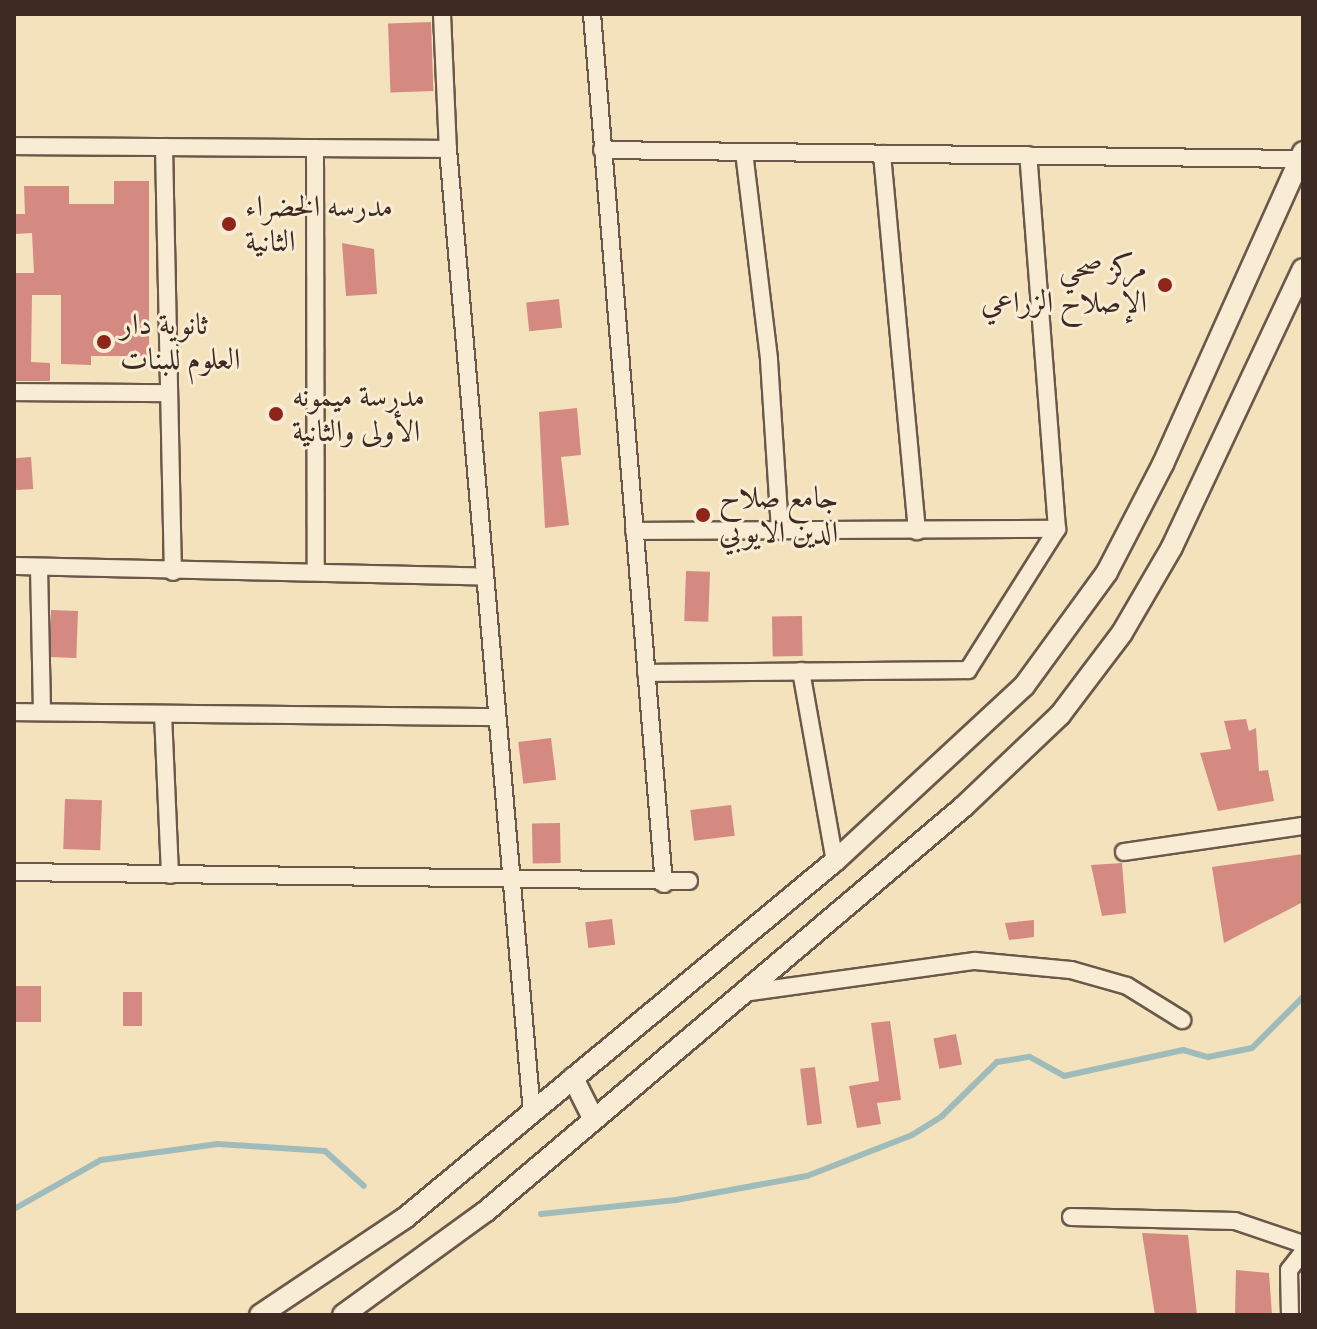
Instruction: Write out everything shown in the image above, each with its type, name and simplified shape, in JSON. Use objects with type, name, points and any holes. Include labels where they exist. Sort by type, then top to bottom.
[{"type":"street","points":[[442,14],[448,149],[532,1113]]},
{"type":"street","points":[[592,14],[664,884]]},
{"type":"street","points":[[14,146],[448,149]]},
{"type":"street","points":[[164,147],[173,572]]},
{"type":"street","points":[[315,148],[316,572]]},
{"type":"street","points":[[260,1315],[405,1218],[835,861],[1002,709],[1051,656],[1088,604],[1163,464],[1301,155],[602,150]]},
{"type":"street","points":[[744,152],[769,360],[780,531]]},
{"type":"street","points":[[882,154],[917,531]]},
{"type":"street","points":[[646,673],[968,670],[1057,529],[1028,155]]},
{"type":"street","points":[[343,1315],[434,1253],[963,807],[1083,689],[1172,547],[1303,269]]},
{"type":"street","points":[[14,392],[169,393]]},
{"type":"street","points":[[634,531],[1057,529]]},
{"type":"street","points":[[14,566],[485,577]]},
{"type":"street","points":[[39,567],[42,712]]},
{"type":"street","points":[[801,671],[835,861]]},
{"type":"street","points":[[14,712],[497,717]]},
{"type":"street","points":[[163,714],[170,875]]},
{"type":"street","points":[[1124,852],[1303,826]]},
{"type":"street","points":[[14,872],[664,884],[689,881]]},
{"type":"street","points":[[743,993],[975,961],[1071,970],[1127,986],[1182,1020]]},
{"type":"street","points":[[573,1078],[593,1118]]},
{"type":"street","points":[[1071,1217],[1235,1221],[1303,1244]]},
{"type":"street","points":[[1290,1315],[1289,1270],[1303,1252]]},
{"type":"building","points":[[431,22],[433,91],[390,92],[388,24]]},
{"type":"building","points":[[114,181],[149,181],[149,356],[91,356],[91,365],[61,364],[61,295],[32,295],[31,362],[50,363],[50,381],[14,381],[14,273],[34,273],[32,233],[14,234],[14,214],[25,214],[24,186],[69,186],[69,204],[114,204]]},
{"type":"building","points":[[342,243],[374,249],[377,294],[346,296]]},
{"type":"building","points":[[559,299],[562,328],[529,331],[526,302]]},
{"type":"building","points":[[577,408],[581,455],[561,457],[569,525],[545,528],[539,412]]},
{"type":"building","points":[[31,457],[33,489],[16,490],[14,458]]},
{"type":"building","points":[[686,571],[710,572],[708,622],[684,621]]},
{"type":"building","points":[[51,610],[78,611],[76,658],[49,657]]},
{"type":"building","points":[[802,616],[803,656],[773,657],[772,617]]},
{"type":"building","points":[[1246,719],[1249,731],[1256,728],[1259,771],[1268,770],[1274,801],[1218,811],[1200,753],[1231,749],[1224,721]]},
{"type":"building","points":[[551,738],[556,780],[523,784],[518,742]]},
{"type":"building","points":[[65,799],[102,800],[100,850],[63,849]]},
{"type":"building","points":[[731,805],[735,836],[694,841],[690,810]]},
{"type":"building","points":[[532,823],[560,823],[561,863],[533,863]]},
{"type":"building","points":[[1303,854],[1303,902],[1224,943],[1212,867]]},
{"type":"building","points":[[1122,863],[1126,913],[1102,916],[1091,865]]},
{"type":"building","points":[[612,919],[615,945],[588,948],[585,922]]},
{"type":"building","points":[[1034,920],[1034,937],[1009,940],[1005,923]]},
{"type":"building","points":[[14,986],[41,986],[41,1022],[14,1022]]},
{"type":"building","points":[[123,992],[142,992],[142,1026],[123,1026]]},
{"type":"building","points":[[890,1021],[901,1100],[877,1103],[881,1124],[857,1128],[849,1086],[879,1081],[871,1023]]},
{"type":"building","points":[[956,1034],[962,1064],[939,1069],[933,1038]]},
{"type":"building","points":[[815,1067],[822,1124],[807,1125],[800,1069]]},
{"type":"building","points":[[1142,1233],[1188,1235],[1197,1315],[1155,1315]]},
{"type":"building","points":[[1236,1270],[1269,1273],[1272,1315],[1235,1315]]},
{"type":"waterway","points":[[541,1214],[676,1200],[807,1176],[912,1135],[942,1116],[997,1062],[1030,1057],[1064,1076],[1183,1050],[1208,1057],[1252,1048],[1303,997]]},
{"type":"waterway","points":[[14,1209],[101,1160],[218,1144],[325,1151],[364,1186]]},
{"type":"place","name":"مدرسه الخضراء الثانية","points":[[229,224]]},
{"type":"place","name":"مركز صحي الإصلاح الزراعي","points":[[1165,285]]},
{"type":"place","name":"ثانوية دار العلوم للبنات","points":[[104,342]]},
{"type":"place","name":"مدرسة ميمونه الأولى والثانية","points":[[276,414]]},
{"type":"place","name":"جامع صلاح الدين الايوبي","points":[[703,515]]}]
